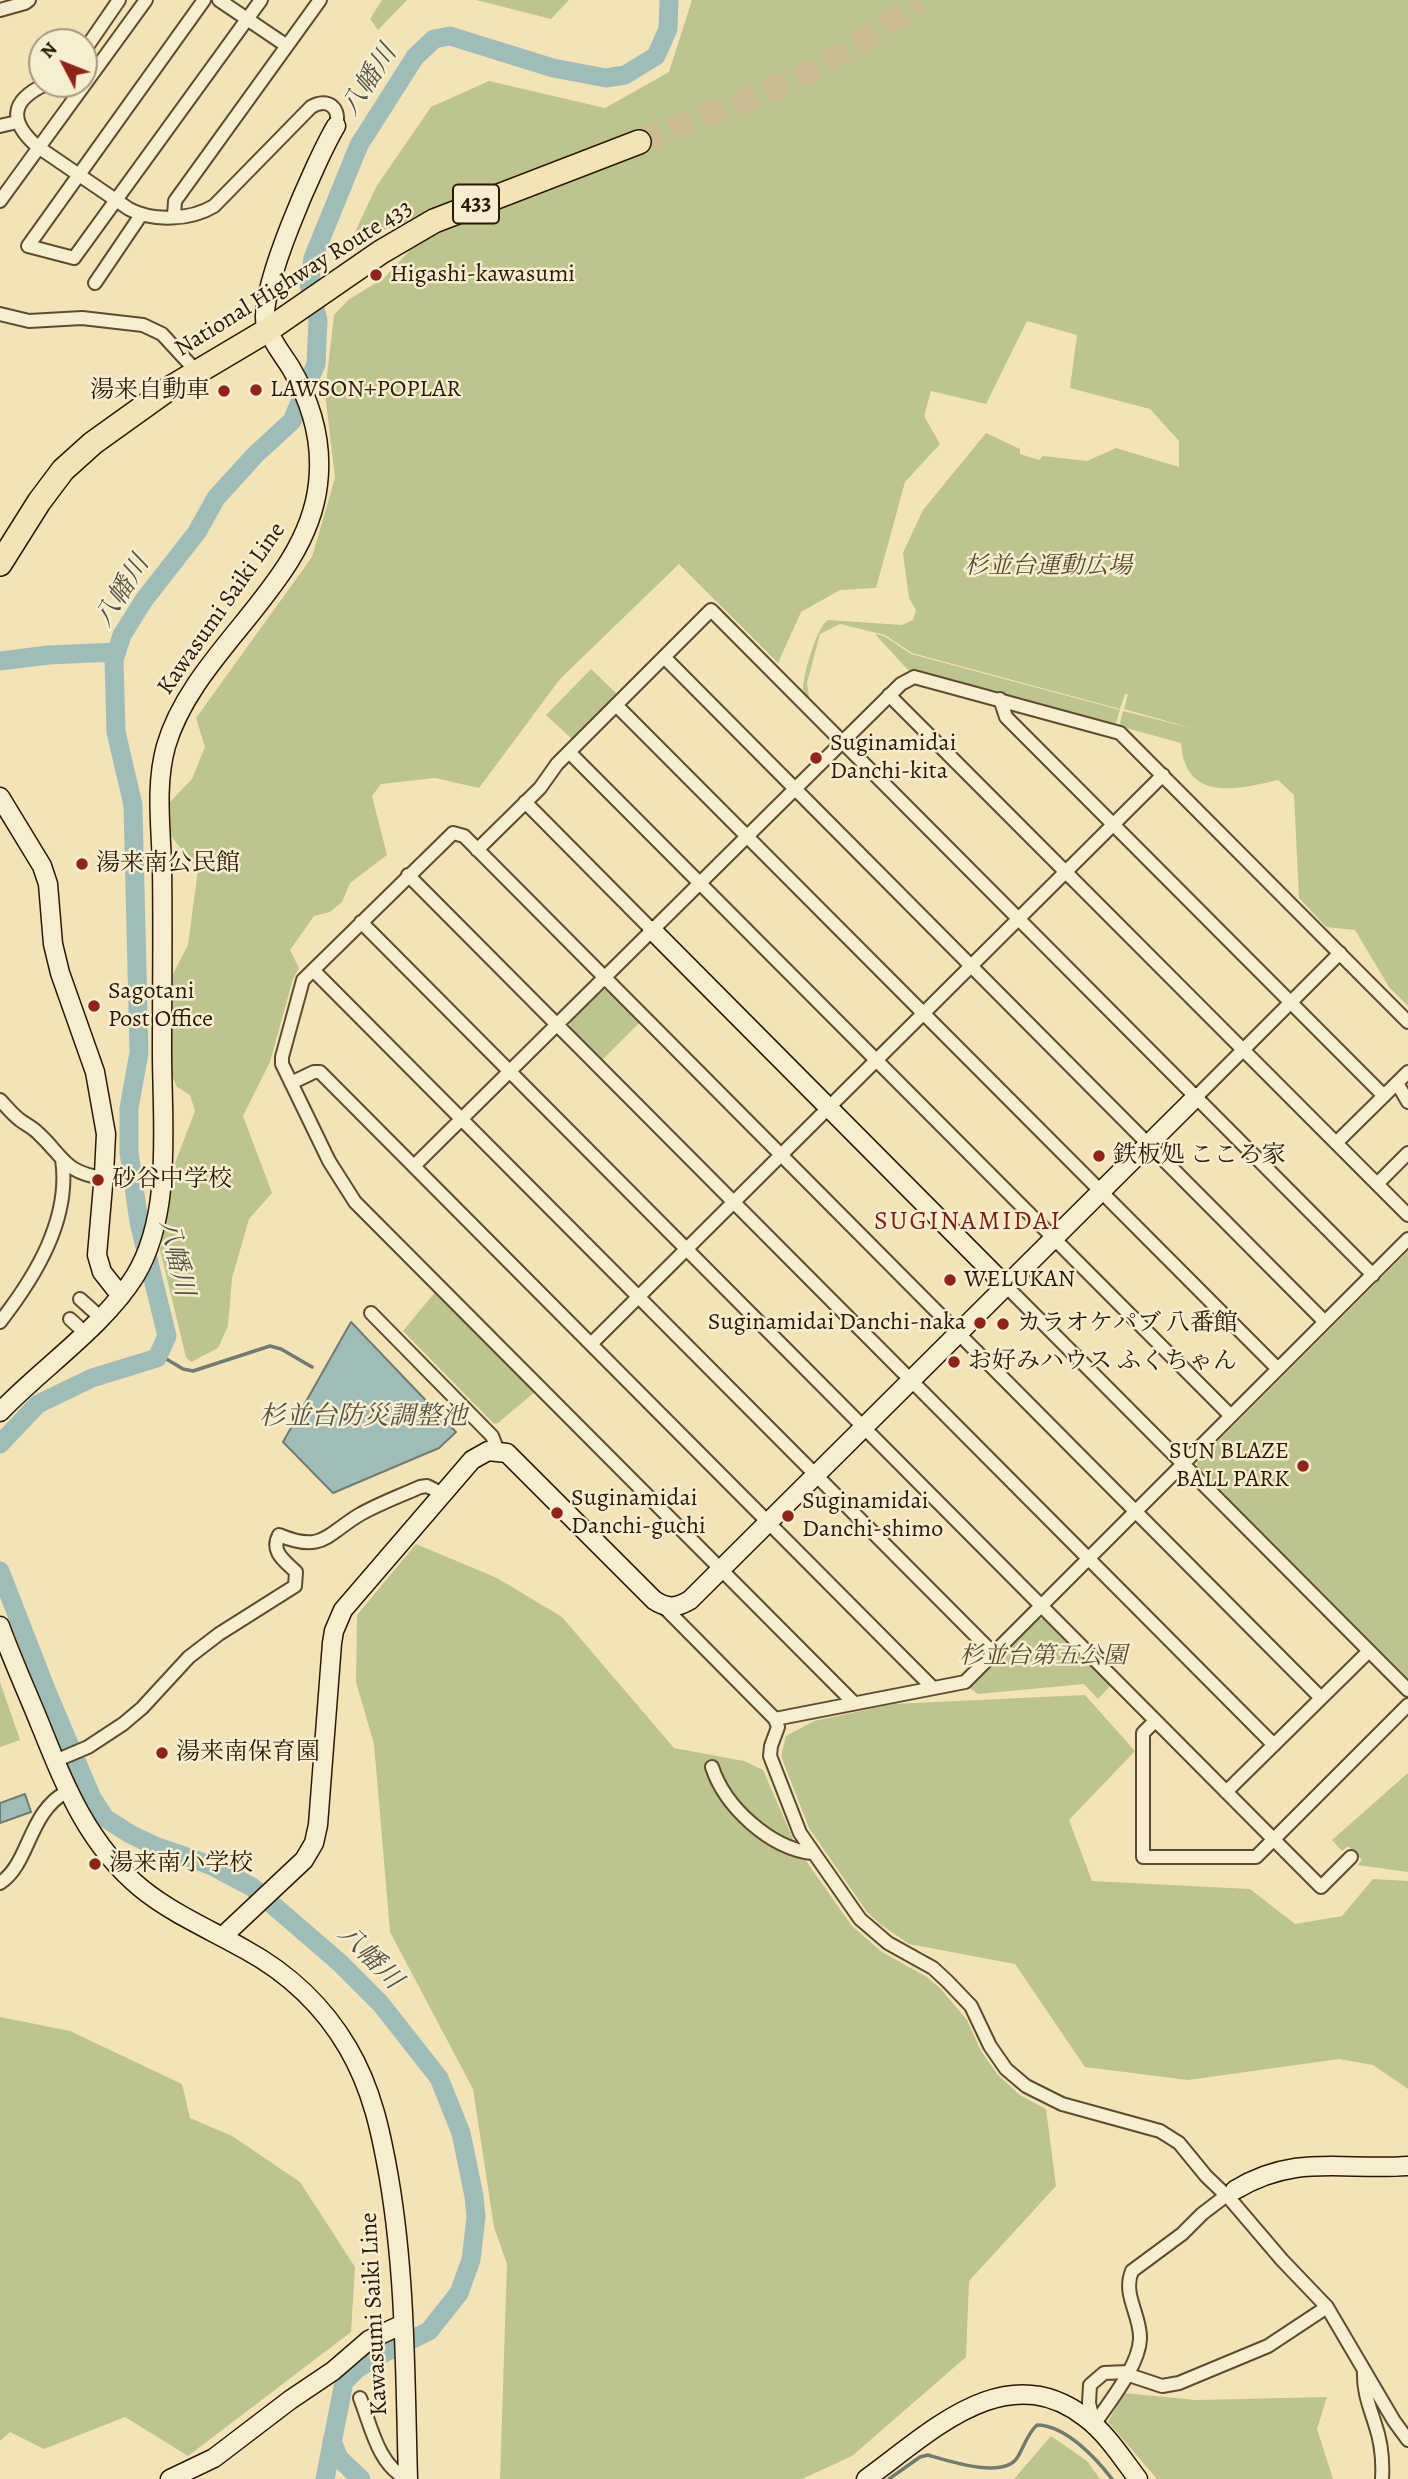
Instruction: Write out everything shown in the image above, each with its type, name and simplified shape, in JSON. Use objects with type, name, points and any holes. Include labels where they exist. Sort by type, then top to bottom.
[{"type":"highway","name":"National Highway Route 433","points":[[0,564],[50,486],[70,463],[143,406],[268,330],[381,252],[434,221],[639,142]]},
{"type":"main road","points":[[268,330],[265,302],[298,204],[321,152],[337,126]]},
{"type":"main road","name":"Kawasumi Saiki Line","points":[[0,1412],[121,1296],[135,1276],[149,1246],[157,1219],[161,1181],[162,767],[171,733],[186,701],[304,536],[315,504],[320,472],[318,439],[312,412],[294,373],[268,330]]},
{"type":"main road","points":[[0,797],[42,866],[48,884],[53,944],[60,973],[95,1072],[106,1134],[97,1255],[102,1272],[121,1296]]},
{"type":"main road","points":[[652,930],[1006,1286]]},
{"type":"main road","points":[[228,1931],[304,1860],[317,1834],[332,1643],[338,1620],[350,1600],[480,1454],[498,1451],[515,1459],[654,1600],[672,1607],[682,1605],[1196,1097]]},
{"type":"main road","name":"Kawasumi Saiki Line","points":[[0,1626],[58,1759],[68,1791],[87,1828],[127,1876],[160,1902],[228,1931],[296,1985],[337,2030],[358,2064],[373,2102],[383,2141],[398,2240],[407,2479]]},
{"type":"main road","points":[[1231,2193],[1271,2172],[1301,2166],[1408,2166]]},
{"type":"main road","points":[[170,2479],[214,2458],[333,2371],[369,2340],[403,2325]]},
{"type":"main road","points":[[866,2479],[954,2415],[989,2398],[1015,2394],[1041,2397],[1066,2405],[1094,2425],[1138,2479]]},
{"type":"street","points":[[0,10],[29,0]]},
{"type":"street","points":[[98,31],[119,0]]},
{"type":"street","points":[[0,201],[146,0]]},
{"type":"street","points":[[204,0],[28,246],[74,258],[261,0]]},
{"type":"street","points":[[219,0],[287,46]]},
{"type":"street","points":[[174,216],[175,201],[320,0]]},
{"type":"street","points":[[28,95],[19,105],[16,122],[25,136],[141,215],[197,214],[215,206],[311,107],[319,102],[336,108],[339,117],[337,126]]},
{"type":"street","points":[[0,126],[16,122]]},
{"type":"street","points":[[95,283],[141,215]]},
{"type":"street","points":[[0,314],[29,321],[82,318],[143,325],[162,334],[197,372]]},
{"type":"street","points":[[477,850],[525,802],[569,752],[711,610],[1373,1275]]},
{"type":"street","points":[[664,657],[1325,1322]]},
{"type":"street","points":[[414,1166],[889,695],[907,679],[914,677],[1117,731],[1408,1021]]},
{"type":"street","points":[[889,695],[1408,1215]]},
{"type":"street","points":[[1000,699],[1006,717],[1384,1096]]},
{"type":"street","points":[[616,705],[1278,1369]]},
{"type":"street","points":[[569,752],[1231,1416]]},
{"type":"street","points":[[591,1345],[1163,775]]},
{"type":"street","points":[[525,802],[652,930]]},
{"type":"street","points":[[854,1703],[355,1202],[332,1168],[282,1064],[300,985],[453,833],[464,836],[1321,1698]]},
{"type":"street","points":[[408,875],[1274,1745]]},
{"type":"street","points":[[361,922],[1321,1887],[1351,1857]]},
{"type":"street","points":[[1196,1097],[1340,953]]},
{"type":"street","points":[[313,970],[993,1653]]},
{"type":"street","points":[[291,1083],[314,1072],[320,1072],[933,1688]]},
{"type":"street","points":[[1336,1143],[1408,1072]]},
{"type":"street","points":[[1397,1083],[1408,1102]]},
{"type":"street","points":[[0,1100],[18,1119],[38,1133],[62,1159],[83,1174],[104,1178]]},
{"type":"street","points":[[1377,1184],[1408,1153]]},
{"type":"street","points":[[0,1322],[50,1242],[64,1185],[62,1159]]},
{"type":"street","points":[[775,1719],[965,1682],[1408,1239]]},
{"type":"street","points":[[1006,1286],[1408,1690]]},
{"type":"street","points":[[80,1299],[100,1318]]},
{"type":"street","points":[[371,1313],[492,1436],[498,1451]]},
{"type":"street","points":[[70,1319],[85,1332]]},
{"type":"street","points":[[58,1759],[88,1747],[123,1724],[142,1708],[189,1657],[219,1634],[295,1586],[296,1572],[277,1553],[275,1542],[279,1535],[310,1543],[327,1539],[360,1515],[420,1487],[427,1486],[443,1493]]},
{"type":"street","points":[[663,1605],[775,1719],[778,1727],[771,1746],[773,1767],[795,1822],[812,1853],[848,1904],[873,1932],[933,1968],[964,1997],[976,2015],[990,2046],[1015,2078],[1049,2099],[1149,2127],[1170,2136],[1187,2151],[1211,2182],[1231,2193],[1282,2260],[1327,2307],[1408,2440]]},
{"type":"street","points":[[1226,1793],[1368,1650]]},
{"type":"street","points":[[1155,1721],[1143,1733],[1143,1857],[1256,1857],[1408,1705]]},
{"type":"street","points":[[712,1767],[726,1798],[771,1838],[789,1848],[812,1853]]},
{"type":"street","points":[[0,1883],[12,1874],[30,1834],[50,1804],[68,1791]]},
{"type":"street","points":[[1094,2425],[1136,2357],[1140,2339],[1128,2289],[1132,2271],[1231,2193]]},
{"type":"street","points":[[1094,2425],[1089,2403],[1090,2385],[1104,2373],[1127,2373],[1162,2386],[1179,2383],[1275,2343],[1327,2307]]},
{"type":"street","points":[[1364,2370],[1365,2397],[1376,2428],[1382,2479]]},
{"type":"street","points":[[360,2398],[384,2460],[394,2472],[407,2479]]},
{"type":"green space","points":[[382,0],[407,0],[378,30],[370,19]]},
{"type":"green space","points":[[476,0],[569,0],[551,19]]},
{"type":"green space","name":"杉並台運動広場","points":[[692,0],[1408,0],[1408,1006],[1389,987],[1355,930],[1326,927],[1299,898],[1294,795],[1278,780],[1230,788],[1202,783],[1192,775],[1185,762],[1181,743],[1119,726],[1123,711],[1195,729],[1124,709],[1128,694],[1125,694],[1120,709],[912,653],[885,635],[840,624],[820,634],[807,683],[810,703],[805,696],[804,681],[811,651],[819,632],[828,620],[902,625],[913,620],[916,610],[909,598],[903,553],[923,510],[986,433],[1020,449],[1020,454],[1039,460],[1043,456],[1087,461],[1116,448],[1179,467],[1179,441],[1150,409],[1070,388],[1077,335],[1027,321],[986,404],[931,391],[924,416],[940,444],[905,482],[876,588],[840,590],[801,612],[778,663],[679,564],[560,679],[479,788],[435,778],[381,784],[372,796],[387,855],[350,883],[342,902],[330,912],[314,916],[290,950],[299,968],[293,979],[270,1062],[243,1116],[272,1193],[249,1219],[232,1278],[228,1326],[218,1348],[191,1362],[186,1357],[160,1250],[167,1216],[170,1176],[195,1111],[190,1095],[177,1087],[169,1070],[173,974],[188,945],[198,870],[171,836],[170,802],[192,779],[205,747],[196,718],[312,557],[335,478],[325,393],[334,315],[348,300],[384,278],[424,235],[422,218],[376,232],[344,256],[376,187],[431,107],[489,81],[605,108],[669,72]]},
{"type":"green space","points":[[875,634],[884,636],[911,654],[1120,710],[1115,726],[908,670]]},
{"type":"green space","points":[[591,669],[617,694],[572,739],[546,715]]},
{"type":"green space","points":[[601,990],[611,990],[641,1021],[600,1062],[570,1031],[570,1022]]},
{"type":"green space","name":"SUN BLAZE BALL PARK","points":[[1408,1251],[1408,1681],[1197,1470],[1197,1462]]},
{"type":"green space","points":[[436,1291],[536,1391],[498,1423],[494,1424],[403,1331]]},
{"type":"green space","points":[[416,1544],[497,1578],[562,1617],[674,1748],[744,1761],[763,1770],[797,1848],[852,1926],[882,1952],[927,1977],[940,1988],[967,2020],[981,2051],[998,2075],[1020,2095],[1046,2109],[1056,2186],[969,2281],[966,2357],[852,2456],[802,2479],[500,2479],[507,2264],[494,2227],[473,2089],[390,1932],[374,1744],[356,1682],[357,1615]]},
{"type":"green space","name":"杉並台第五公園","points":[[1037,1619],[1047,1619],[1112,1684],[1098,1699],[1084,1684],[978,1694],[967,1686]]},
{"type":"green space","points":[[0,1682],[20,1740],[0,1747]]},
{"type":"green space","points":[[1085,1695],[1135,1751],[1069,1820],[1092,1881],[1250,1889],[1295,1924],[1342,1916],[1373,1879],[1408,1881],[1408,2089],[1373,2065],[1339,2059],[1188,2080],[1085,2067],[1015,1964],[909,1944],[867,1912],[809,1828],[781,1756],[786,1736],[814,1721],[893,1704]]},
{"type":"green space","points":[[1408,1773],[1408,1872],[1358,1865],[1362,1860],[1348,1846],[1342,1851],[1332,1840]]},
{"type":"green space","points":[[0,2017],[70,2031],[182,2084],[190,2118],[232,2136],[300,2182],[355,2267],[351,2332],[188,2456],[125,2417],[44,2449],[10,2432],[0,2441]]},
{"type":"green space","points":[[1124,2393],[1196,2400],[1327,2397],[1317,2429],[1333,2479],[1157,2479],[1108,2422]]},
{"type":"green space","points":[[1051,2436],[1087,2461],[1100,2479],[1014,2479]]},
{"type":"water","name":"杉並台防災調整池","points":[[351,1322],[456,1432],[439,1448],[333,1493],[283,1442]]},
{"type":"water","points":[[25,1794],[31,1812],[0,1823],[0,1803]]},
{"type":"waterway","name":"八幡川","points":[[0,1444],[38,1404],[92,1378],[157,1358],[167,1336],[139,1222],[129,1152],[129,1108],[139,1053],[133,805],[116,732],[114,660],[122,635],[144,600],[197,532],[216,498],[255,455],[292,421],[316,364],[318,320],[309,285],[313,258],[359,145],[415,57],[434,39],[450,36],[553,68],[606,78],[625,75],[656,56],[668,29],[669,0]]},
{"type":"waterway","points":[[0,661],[48,655],[117,652]]},
{"type":"waterway","points":[[158,1354],[183,1369],[193,1371],[270,1346],[281,1349],[312,1367]]},
{"type":"waterway","name":"八幡川","points":[[0,1571],[92,1798],[105,1818],[155,1846],[210,1865],[252,1887],[340,1963],[380,2003],[439,2078],[461,2133],[476,2217],[471,2260],[459,2293],[429,2331],[376,2357],[357,2369],[344,2382],[325,2479]]},
{"type":"waterway","name":"八幡川","points":[[889,2479],[920,2457],[928,2455],[975,2467],[1000,2467],[1010,2464],[1017,2458],[1037,2425],[1058,2430],[1079,2444],[1112,2479]]},
{"type":"waterway","name":"八幡川","points":[[332,2441],[339,2458],[361,2479]]},
{"type":"tunnel","points":[[639,142],[818,67],[854,46],[920,0]]},
{"type":"place","name":"Higashi-kawasumi","points":[[376,275]]},
{"type":"place","name":"LAWSON+POPLAR","points":[[256,390]]},
{"type":"place","name":"湯来自動車","points":[[224,391]]},
{"type":"place","name":"Suginamidai Danchi-kita","points":[[816,758]]},
{"type":"place","name":"湯来南公民館","points":[[82,864]]},
{"type":"place","name":"Sagotani Post Office","points":[[94,1006]]},
{"type":"place","name":"鉄板処 こころ家","points":[[1099,1156]]},
{"type":"place","name":"砂谷中学校","points":[[98,1180]]},
{"type":"place","name":"WELUKAN","points":[[950,1280]]},
{"type":"place","name":"Suginamidai Danchi-naka","points":[[980,1323]]},
{"type":"place","name":"カラオケパブ 八番館","points":[[1003,1324]]},
{"type":"place","name":"お好みハウス ふくちゃん","points":[[954,1362]]},
{"type":"place","name":"SUN BLAZE BALL PARK","points":[[1303,1466]]},
{"type":"place","name":"Suginamidai Danchi-guchi","points":[[557,1513]]},
{"type":"place","name":"Suginamidai Danchi-shimo","points":[[788,1516]]},
{"type":"place","name":"湯来南保育園","points":[[162,1753]]},
{"type":"place","name":"湯来南小学校","points":[[95,1864]]},
{"type":"district","name":"SUGINAMIDAI","points":[[968,1223]]}]
